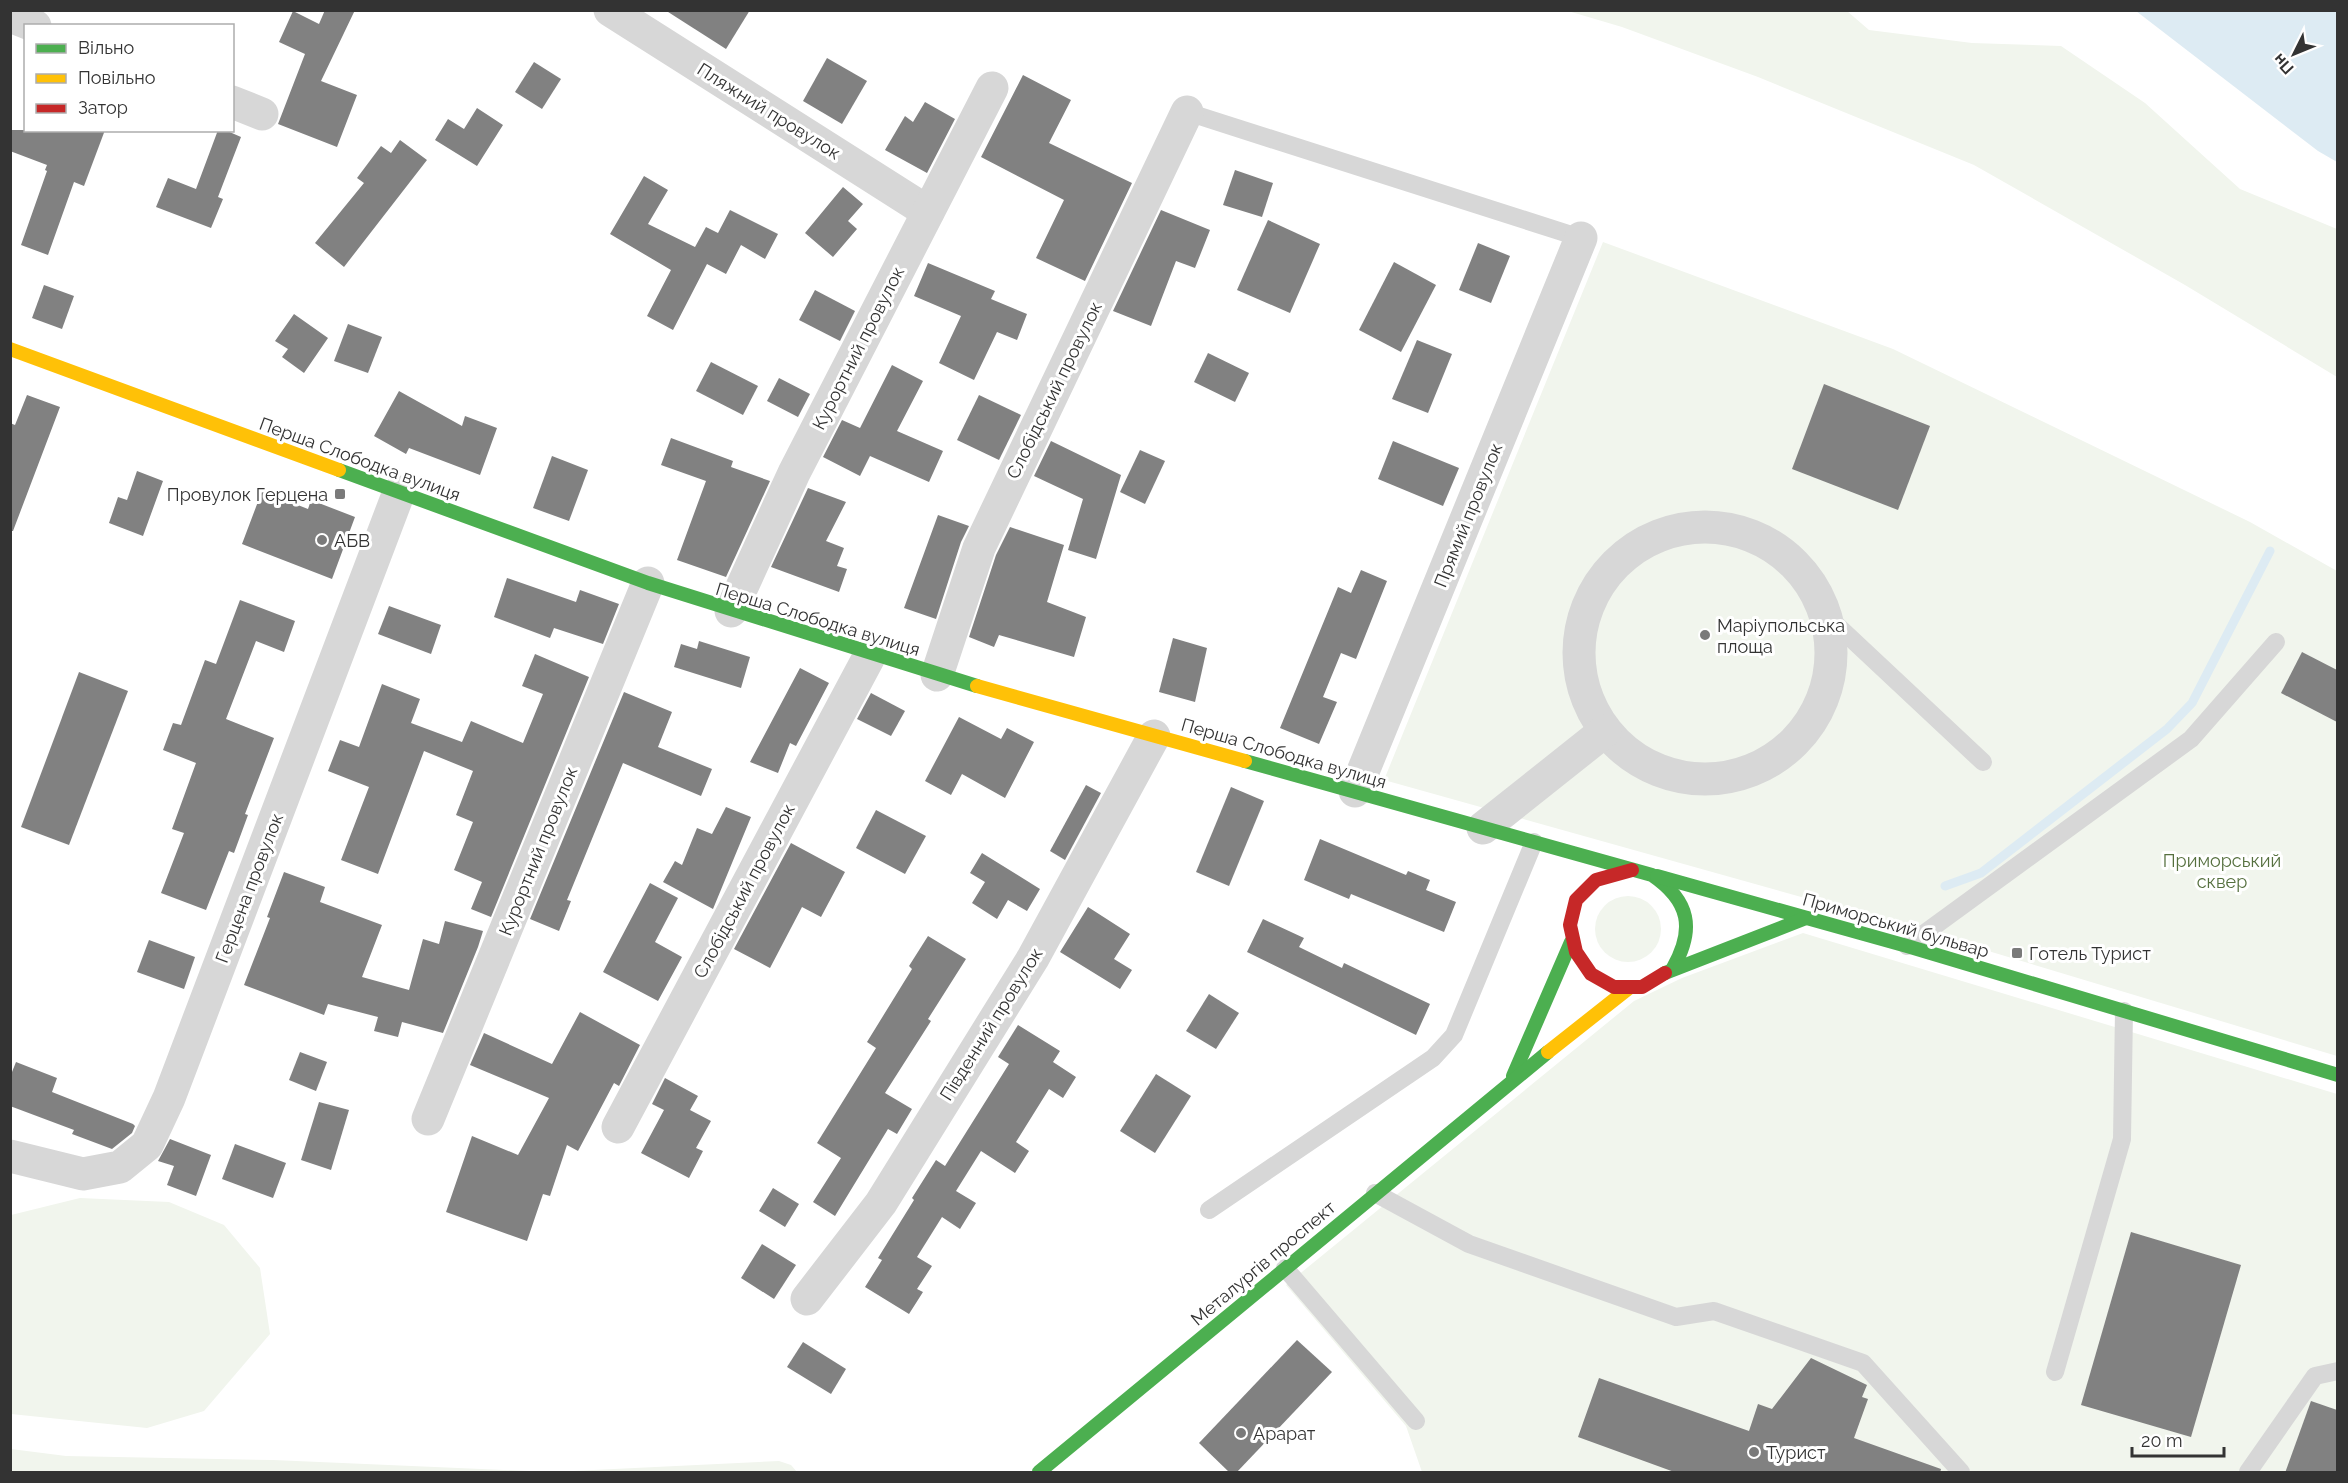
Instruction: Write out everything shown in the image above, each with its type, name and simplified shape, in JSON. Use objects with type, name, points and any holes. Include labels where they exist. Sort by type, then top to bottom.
[{"type":"street","name":"Пляжний провулок","points":[[610,10],[928,212]]},
{"type":"street","points":[[10,16],[30,24]]},
{"type":"street","name":"Курортний провулок","points":[[731,611],[794,473],[992,88]]},
{"type":"street","name":"Слобідський провулок","points":[[937,675],[978,548],[1187,112]]},
{"type":"street","name":"Прямий провулок","points":[[1355,791],[1581,238]]},
{"type":"street","name":"Перша Слободка вулиця","points":[[10,349],[648,584],[731,611],[937,675],[1632,870]]},
{"type":"street","name":"Герцена провулок","points":[[10,1156],[83,1174],[120,1167],[147,1145],[169,1098],[399,492]]},
{"type":"street","points":[[1682,528],[1728,528],[1770,544],[1805,574],[1826,615],[1832,660],[1821,704],[1795,742],[1758,768],[1714,779],[1673,775],[1636,759],[1605,731],[1586,694],[1578,654],[1584,614],[1605,574],[1640,544],[1682,528]]},
{"type":"street","name":"Курортний провулок","points":[[428,1119],[648,584]]},
{"type":"street","name":"Слобідський провулок","points":[[618,1127],[870,655]]},
{"type":"street","points":[[1483,828],[1605,731]]},
{"type":"street","name":"Південний провулок","points":[[807,1299],[881,1203],[1033,958],[1154,736]]},
{"type":"street","points":[[1543,845],[1559,866]]},
{"type":"street","points":[[1673,968],[1685,946],[1687,934],[1684,910],[1672,889],[1652,875],[1632,870],[1605,875],[1582,892],[1575,904],[1570,922],[1571,942],[1575,953],[1588,972],[1607,984],[1629,988],[1653,982],[1673,968],[1806,918]]},
{"type":"street","name":"Приморський бульвар","points":[[1652,875],[1907,946],[2337,1075]]},
{"type":"street","points":[[1567,885],[1575,904]]},
{"type":"street","points":[[1510,1081],[1571,942]]},
{"type":"street","name":"Металургів проспект","points":[[1039,1473],[1510,1081],[1629,988]]},
{"type":"lane","points":[[1187,112],[1581,238]]},
{"type":"lane","points":[[1826,615],[1983,762]]},
{"type":"lane","points":[[1907,946],[2191,739],[2276,642]]},
{"type":"lane","points":[[1209,1210],[1433,1058],[1454,1035],[1543,845]]},
{"type":"lane","points":[[2055,1372],[2122,1138],[2124,1011]]},
{"type":"lane","points":[[1375,1193],[1469,1244],[1676,1317],[1714,1311],[1863,1363],[1961,1473]]},
{"type":"lane","points":[[1285,1268],[1416,1421]]},
{"type":"lane","points":[[2248,1473],[2314,1376],[2337,1371]]},
{"type":"green space","points":[[1568,11],[1847,11],[1869,30],[1972,43],[2061,46],[2145,103],[2240,189],[2337,229],[2337,377],[2185,285],[1974,165],[1758,77],[1622,27]]},
{"type":"green space","name":"Приморський сквер","points":[[1603,242],[1893,349],[2250,522],[2337,571],[2337,1056],[1912,928],[1384,780]]},
{"type":"green space","points":[[1621,896],[1635,896],[1647,901],[1656,910],[1661,929],[1659,942],[1652,953],[1635,962],[1621,962],[1609,957],[1600,948],[1595,936],[1595,922],[1600,910],[1609,901]]},
{"type":"green space","points":[[1803,933],[2337,1094],[2337,1472],[1422,1472],[1406,1426],[1286,1285],[1634,1001],[1682,978]]},
{"type":"green space","points":[[80,1198],[169,1202],[224,1225],[260,1268],[270,1334],[204,1411],[147,1428],[11,1414],[11,1215]]},
{"type":"green space","points":[[11,1449],[66,1456],[273,1460],[552,1472],[11,1472]]},
{"type":"green space","points":[[779,1461],[791,1465],[797,1472],[552,1472]]},
{"type":"shaded area","points":[[2136,11],[2337,11],[2337,162],[2318,151]]},
{"type":"building","points":[[325,10],[355,10],[321,81],[357,95],[337,147],[278,124],[305,54],[279,42],[293,11],[319,24]]},
{"type":"building","points":[[665,10],[750,10],[726,49]]},
{"type":"building","points":[[827,58],[867,81],[842,124],[803,101]]},
{"type":"building","points":[[534,62],[561,79],[542,109],[515,92]]},
{"type":"building","points":[[1023,75],[1071,100],[1049,143],[1132,183],[1085,281],[1036,258],[1064,200],[981,157]]},
{"type":"building","points":[[925,102],[955,119],[927,173],[885,150],[905,116],[913,122]]},
{"type":"building","points":[[477,108],[503,125],[477,166],[435,140],[448,119],[464,129]]},
{"type":"building","points":[[10,130],[104,132],[84,186],[74,182],[48,255],[21,245],[47,171],[45,170],[47,165],[10,151]]},
{"type":"building","points":[[217,132],[230,132],[241,137],[218,197],[223,199],[211,228],[156,207],[168,178],[196,189]]},
{"type":"building","points":[[400,140],[427,160],[344,267],[315,243],[364,183],[357,178],[381,146],[391,153]]},
{"type":"building","points":[[1235,170],[1273,183],[1262,217],[1223,205]]},
{"type":"building","points":[[644,176],[668,190],[648,224],[695,247],[706,227],[718,233],[730,210],[778,234],[765,259],[741,245],[726,274],[707,264],[673,330],[647,316],[671,270],[610,234]]},
{"type":"building","points":[[843,187],[863,204],[848,221],[857,229],[833,257],[805,233]]},
{"type":"building","points":[[1161,210],[1210,230],[1195,268],[1176,261],[1151,326],[1113,311]]},
{"type":"building","points":[[1268,220],[1320,244],[1290,313],[1237,290]]},
{"type":"building","points":[[1478,243],[1510,256],[1491,303],[1459,290]]},
{"type":"building","points":[[1394,262],[1436,285],[1401,352],[1359,330]]},
{"type":"building","points":[[928,263],[995,291],[991,299],[1027,314],[1017,340],[997,332],[974,380],[939,363],[961,316],[914,296]]},
{"type":"building","points":[[44,285],[74,296],[62,329],[32,318]]},
{"type":"building","points":[[815,290],[855,311],[840,341],[799,320]]},
{"type":"building","points":[[294,314],[328,338],[304,373],[282,357],[288,349],[275,341]]},
{"type":"building","points":[[348,324],[382,337],[368,373],[334,361]]},
{"type":"building","points":[[1417,340],[1452,354],[1428,413],[1392,399]]},
{"type":"building","points":[[1208,353],[1249,373],[1235,402],[1194,382]]},
{"type":"building","points":[[711,362],[758,386],[743,415],[696,391]]},
{"type":"building","points":[[892,365],[923,381],[897,431],[943,451],[929,482],[870,456],[860,476],[823,457],[842,420],[860,428]]},
{"type":"building","points":[[779,378],[810,394],[798,417],[767,401]]},
{"type":"building","points":[[1824,384],[1930,426],[1898,510],[1792,469]]},
{"type":"building","points":[[399,391],[462,426],[465,416],[497,428],[480,475],[409,448],[406,454],[374,436]]},
{"type":"building","points":[[27,395],[60,407],[13,531],[10,531],[10,423],[15,425]]},
{"type":"building","points":[[979,395],[1021,415],[999,460],[957,440]]},
{"type":"building","points":[[671,438],[733,461],[731,467],[770,481],[726,577],[677,560],[706,481],[661,465]]},
{"type":"building","points":[[1051,441],[1121,475],[1096,559],[1068,550],[1083,499],[1034,476]]},
{"type":"building","points":[[1393,441],[1459,468],[1443,506],[1378,479]]},
{"type":"building","points":[[1140,450],[1165,461],[1145,504],[1120,492]]},
{"type":"building","points":[[552,456],[588,470],[569,521],[533,508]]},
{"type":"building","points":[[137,471],[163,481],[143,536],[109,523],[118,497],[127,500]]},
{"type":"building","points":[[808,488],[846,502],[826,541],[844,548],[837,566],[847,569],[839,592],[771,567]]},
{"type":"building","points":[[262,491],[308,509],[311,500],[355,517],[332,579],[242,544]]},
{"type":"building","points":[[938,515],[969,526],[961,542],[936,619],[904,608]]},
{"type":"building","points":[[1010,527],[1064,545],[1047,602],[1086,617],[1074,657],[999,635],[994,647],[969,637],[996,555]]},
{"type":"building","points":[[1361,570],[1387,581],[1356,659],[1341,653],[1323,697],[1337,702],[1319,744],[1280,728],[1338,587],[1351,593]]},
{"type":"building","points":[[507,578],[576,602],[580,590],[619,604],[603,644],[554,628],[550,638],[494,617]]},
{"type":"building","points":[[240,600],[295,621],[284,652],[256,641],[226,719],[274,738],[245,814],[248,815],[234,853],[229,851],[206,910],[161,893],[184,833],[172,829],[196,763],[163,750],[173,723],[181,725],[205,660],[216,664]]},
{"type":"building","points":[[389,606],[441,625],[431,654],[378,634]]},
{"type":"building","points":[[1173,638],[1207,648],[1195,702],[1159,692]]},
{"type":"building","points":[[699,641],[750,657],[741,688],[674,667],[681,644],[697,649]]},
{"type":"building","points":[[2302,652],[2337,670],[2337,722],[2281,693]]},
{"type":"building","points":[[535,654],[589,677],[491,917],[471,909],[482,882],[454,870],[473,822],[456,815],[473,771],[424,751],[378,874],[341,860],[369,787],[328,771],[340,740],[359,747],[382,684],[420,699],[411,723],[462,742],[471,721],[523,743],[543,694],[522,686]]},
{"type":"building","points":[[800,668],[829,683],[796,746],[790,743],[778,773],[750,762]]},
{"type":"building","points":[[79,672],[128,691],[69,845],[21,827]]},
{"type":"building","points":[[624,692],[672,712],[658,747],[712,769],[701,796],[623,763],[567,900],[571,901],[559,931],[530,919]]},
{"type":"building","points":[[871,693],[905,711],[891,736],[857,719]]},
{"type":"building","points":[[959,717],[1001,739],[1007,728],[1034,742],[1005,798],[962,774],[951,795],[925,781]]},
{"type":"building","points":[[1086,785],[1101,793],[1065,860],[1050,851]]},
{"type":"building","points":[[1231,787],[1264,801],[1229,886],[1196,872]]},
{"type":"building","points":[[726,807],[751,817],[713,909],[663,882],[675,861],[682,865],[697,828],[712,834]]},
{"type":"building","points":[[876,810],[926,836],[905,874],[856,848]]},
{"type":"building","points":[[1320,839],[1406,875],[1408,871],[1430,880],[1426,890],[1456,902],[1444,932],[1351,894],[1349,899],[1304,880]]},
{"type":"building","points":[[791,843],[845,872],[821,917],[802,907],[770,968],[734,949]]},
{"type":"building","points":[[982,853],[1040,889],[1027,911],[1008,900],[997,919],[972,903],[985,882],[970,873]]},
{"type":"building","points":[[284,872],[325,887],[320,902],[382,925],[362,977],[409,990],[423,939],[439,944],[445,921],[483,931],[443,1033],[402,1022],[398,1037],[374,1031],[378,1017],[328,1004],[324,1015],[244,985],[270,918],[267,917]]},
{"type":"building","points":[[650,883],[678,898],[655,942],[682,957],[658,1001],[603,972]]},
{"type":"building","points":[[1088,907],[1130,934],[1114,959],[1132,970],[1120,989],[1060,952]]},
{"type":"building","points":[[1263,919],[1304,938],[1299,947],[1342,968],[1344,963],[1430,1004],[1416,1035],[1247,952]]},
{"type":"building","points":[[928,936],[966,959],[928,1019],[931,1021],[885,1093],[912,1109],[897,1134],[888,1129],[835,1216],[813,1202],[841,1158],[817,1143],[876,1048],[867,1042],[912,969],[909,966]]},
{"type":"building","points":[[149,940],[195,957],[184,989],[137,972]]},
{"type":"building","points":[[1209,994],[1239,1013],[1216,1049],[1186,1031]]},
{"type":"building","points":[[580,1012],[640,1045],[619,1086],[614,1083],[578,1151],[567,1145],[550,1196],[543,1194],[527,1241],[446,1212],[472,1136],[518,1155],[549,1098],[470,1065],[484,1033],[552,1064]]},
{"type":"building","points":[[1018,1025],[1060,1051],[1053,1062],[1076,1077],[1063,1098],[1049,1089],[1016,1142],[1029,1151],[1015,1173],[981,1151],[956,1191],[976,1203],[960,1229],[942,1217],[917,1257],[932,1266],[917,1289],[923,1292],[909,1314],[865,1287],[882,1260],[878,1258],[936,1160],[945,1166],[1009,1064],[998,1057]]},
{"type":"building","points":[[300,1052],[327,1062],[316,1091],[289,1080]]},
{"type":"building","points":[[16,1062],[57,1078],[52,1092],[133,1124],[135,1126],[132,1133],[112,1149],[72,1134],[74,1130],[10,1106],[10,1077]]},
{"type":"building","points":[[1156,1074],[1191,1096],[1155,1153],[1120,1131]]},
{"type":"building","points":[[665,1078],[698,1096],[690,1110],[711,1121],[696,1148],[703,1151],[689,1178],[641,1153],[664,1110],[652,1104]]},
{"type":"building","points":[[319,1102],[349,1110],[331,1170],[301,1160]]},
{"type":"building","points":[[170,1139],[211,1155],[196,1196],[167,1185],[174,1166],[158,1161]]},
{"type":"building","points":[[235,1144],[286,1163],[273,1198],[222,1179]]},
{"type":"building","points":[[773,1188],[799,1204],[785,1227],[759,1211]]},
{"type":"building","points":[[2131,1232],[2241,1265],[2191,1437],[2081,1405]]},
{"type":"building","points":[[762,1244],[796,1265],[774,1299],[741,1278]]},
{"type":"building","points":[[1297,1340],[1332,1372],[1236,1473],[1230,1473],[1199,1443]]},
{"type":"building","points":[[803,1342],[846,1369],[831,1394],[787,1367]]},
{"type":"building","points":[[1811,1358],[1867,1385],[1862,1397],[1868,1399],[1854,1438],[1941,1469],[1940,1473],[1677,1473],[1578,1437],[1599,1378],[1749,1431],[1758,1404],[1772,1409]]},
{"type":"building","points":[[2311,1401],[2337,1410],[2337,1473],[2285,1473]]},
{"type":"waterway","points":[[1945,886],[1981,873],[2167,729],[2192,703],[2270,551]]},
{"type":"traffic: fast","points":[[339,470],[648,583],[977,686]]},
{"type":"traffic: fast","points":[[1245,761],[1652,875],[1674,895],[1685,917],[1684,941],[1673,968]]},
{"type":"traffic: fast","points":[[1657,876],[1907,946],[2338,1075]]},
{"type":"traffic: fast","points":[[1665,973],[1806,918]]},
{"type":"traffic: fast","points":[[1513,1076],[1571,942]]},
{"type":"traffic: fast","points":[[1039,1472],[1548,1052]]},
{"type":"traffic: slow","points":[[10,349],[339,470]]},
{"type":"traffic: slow","points":[[977,686],[1245,761]]},
{"type":"traffic: slow","points":[[1548,1052],[1629,988]]},
{"type":"traffic: jam","points":[[1632,870],[1596,880],[1576,900],[1570,925],[1576,952],[1591,974],[1614,987],[1642,987],[1665,973]]},
{"type":"place","name":"Провулок Герцена","points":[[340,494]]},
{"type":"place","name":"АБВ","points":[[322,540]]},
{"type":"place","name":"Маріупольська площа","points":[[1705,635]]},
{"type":"place","name":"Готель Турист","points":[[2017,953]]},
{"type":"place","name":"Арарат","points":[[1241,1433]]},
{"type":"place","name":"Турист","points":[[1754,1452]]}]
